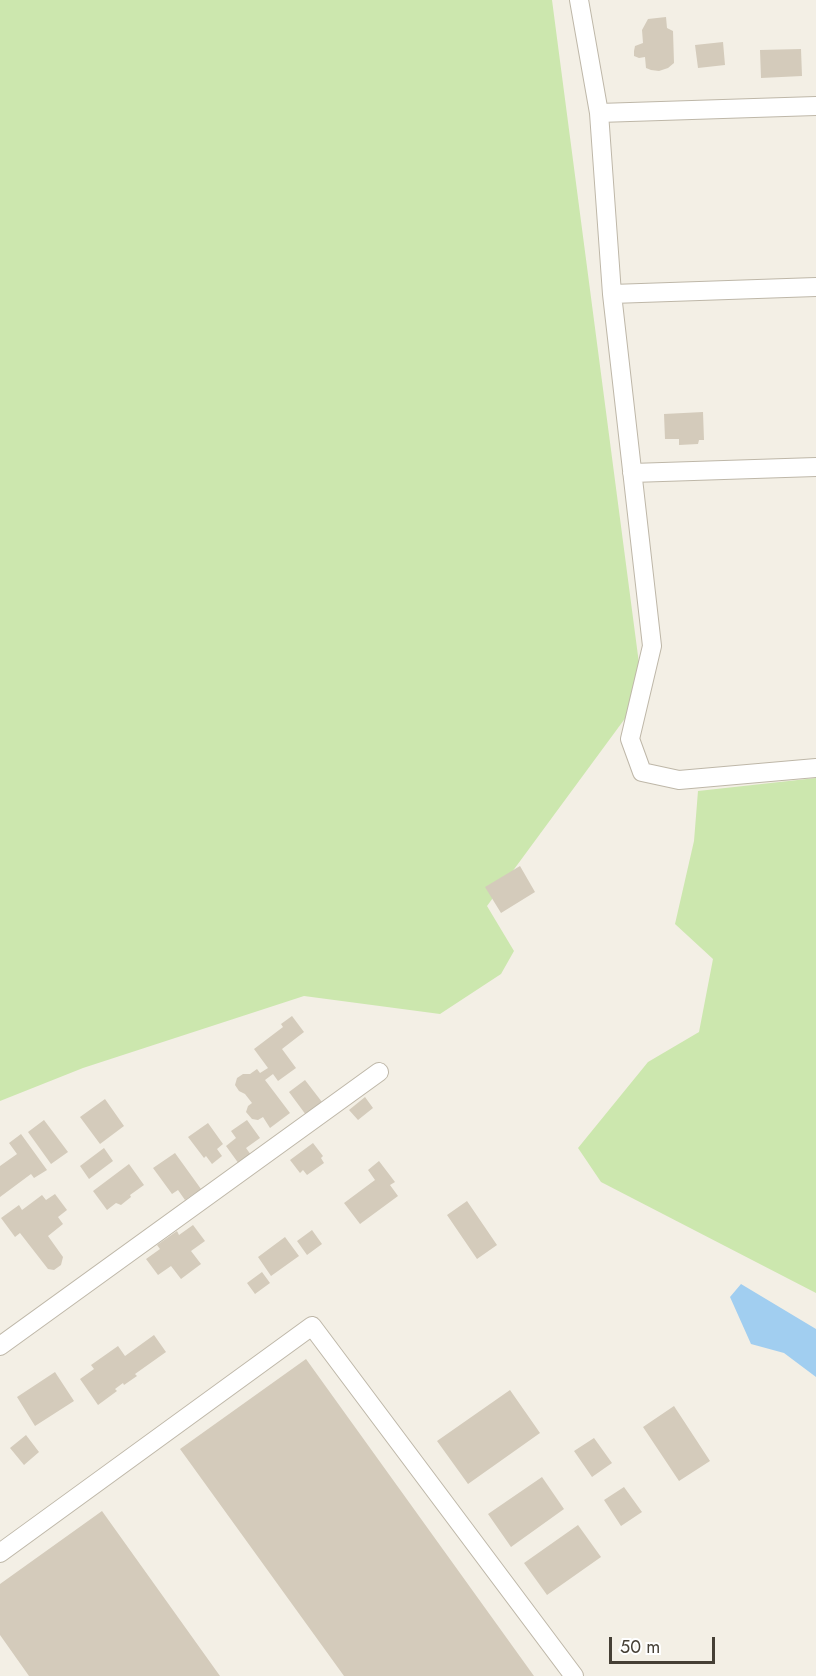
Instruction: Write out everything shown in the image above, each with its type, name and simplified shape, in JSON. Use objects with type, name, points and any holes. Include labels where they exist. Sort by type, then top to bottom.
[{"type":"street","points":[[579,0],[599,113],[612,294],[652,646],[630,739],[642,771],[678,780],[816,768]]},
{"type":"street","points":[[599,113],[816,106]]},
{"type":"street","points":[[612,294],[816,287]]},
{"type":"street","points":[[632,473],[816,467]]},
{"type":"street","points":[[0,1346],[379,1071]]},
{"type":"street","points":[[0,1553],[312,1326],[574,1676]]},
{"type":"green space","points":[[0,0],[552,0],[643,694],[487,906],[514,951],[501,974],[440,1014],[304,996],[83,1068],[0,1101]]},
{"type":"green space","points":[[816,778],[816,1293],[601,1182],[578,1148],[648,1062],[699,1032],[713,959],[675,924],[694,841],[698,791]]},
{"type":"water","points":[[741,1284],[816,1329],[816,1377],[784,1353],[751,1344],[730,1297]]},
{"type":"building","points":[[666,17],[667,28],[673,31],[674,63],[659,71],[651,70],[646,68],[645,57],[634,56],[635,46],[643,43],[642,30],[648,19]]},
{"type":"building","points":[[723,42],[725,65],[698,68],[695,45]]},
{"type":"building","points":[[801,49],[802,76],[761,78],[760,50]]},
{"type":"building","points":[[703,412],[704,440],[699,440],[698,444],[679,445],[679,439],[665,439],[664,414]]},
{"type":"building","points":[[520,866],[535,892],[501,913],[485,887]]},
{"type":"building","points":[[292,1016],[304,1032],[282,1049],[296,1068],[278,1081],[273,1074],[265,1080],[290,1113],[270,1128],[263,1117],[258,1120],[252,1119],[246,1112],[252,1103],[235,1085],[237,1078],[243,1074],[250,1074],[257,1069],[260,1073],[268,1068],[254,1049],[283,1027],[281,1024]]},
{"type":"building","points":[[305,1080],[322,1102],[306,1115],[289,1092]]},
{"type":"building","points":[[365,1097],[373,1108],[358,1120],[349,1110]]},
{"type":"building","points":[[105,1099],[124,1126],[100,1144],[80,1117]]},
{"type":"building","points":[[44,1120],[68,1152],[51,1164],[28,1132]]},
{"type":"building","points":[[247,1120],[260,1138],[246,1148],[251,1155],[239,1164],[226,1146],[236,1138],[231,1131]]},
{"type":"building","points":[[208,1123],[223,1144],[217,1149],[222,1156],[212,1164],[206,1156],[204,1158],[188,1137]]},
{"type":"building","points":[[21,1134],[47,1170],[34,1178],[31,1174],[0,1197],[0,1166],[17,1154],[9,1143]]},
{"type":"building","points":[[313,1143],[323,1156],[321,1158],[324,1163],[307,1175],[303,1170],[300,1173],[290,1160]]},
{"type":"building","points":[[104,1148],[113,1161],[89,1179],[80,1166]]},
{"type":"building","points":[[175,1153],[201,1189],[185,1200],[178,1190],[172,1194],[153,1168]]},
{"type":"building","points":[[379,1161],[395,1182],[390,1185],[398,1196],[360,1224],[344,1203],[375,1180],[368,1170]]},
{"type":"building","points":[[129,1164],[144,1185],[121,1205],[116,1203],[107,1210],[93,1191]]},
{"type":"building","points":[[55,1194],[67,1210],[58,1217],[63,1224],[48,1236],[63,1257],[61,1265],[54,1270],[48,1269],[20,1233],[15,1237],[1,1218],[19,1205],[22,1210],[42,1195],[46,1200]]},
{"type":"building","points":[[467,1201],[497,1245],[477,1259],[447,1215]]},
{"type":"building","points":[[193,1225],[205,1241],[191,1251],[201,1264],[181,1279],[171,1266],[158,1275],[146,1259],[160,1249],[157,1245],[177,1231],[179,1235]]},
{"type":"building","points":[[312,1230],[322,1244],[307,1255],[297,1241]]},
{"type":"building","points":[[285,1237],[299,1256],[271,1276],[258,1257]]},
{"type":"building","points":[[262,1272],[270,1283],[255,1294],[247,1283]]},
{"type":"building","points":[[154,1335],[166,1352],[135,1374],[137,1376],[115,1389],[117,1391],[98,1405],[80,1379],[94,1369],[91,1365],[118,1346],[125,1356]]},
{"type":"building","points":[[306,1359],[534,1676],[344,1676],[180,1449]]},
{"type":"building","points":[[55,1372],[74,1401],[35,1426],[17,1397]]},
{"type":"building","points":[[510,1390],[540,1433],[468,1484],[437,1441]]},
{"type":"building","points":[[674,1406],[710,1461],[679,1481],[643,1427]]},
{"type":"building","points":[[26,1435],[39,1452],[24,1465],[10,1448]]},
{"type":"building","points":[[594,1438],[612,1463],[592,1477],[574,1451]]},
{"type":"building","points":[[542,1477],[564,1509],[511,1547],[488,1514]]},
{"type":"building","points":[[624,1487],[642,1512],[621,1526],[604,1500]]},
{"type":"building","points":[[102,1511],[220,1676],[29,1676],[0,1635],[0,1584]]},
{"type":"building","points":[[578,1525],[601,1557],[547,1595],[524,1563]]}]
